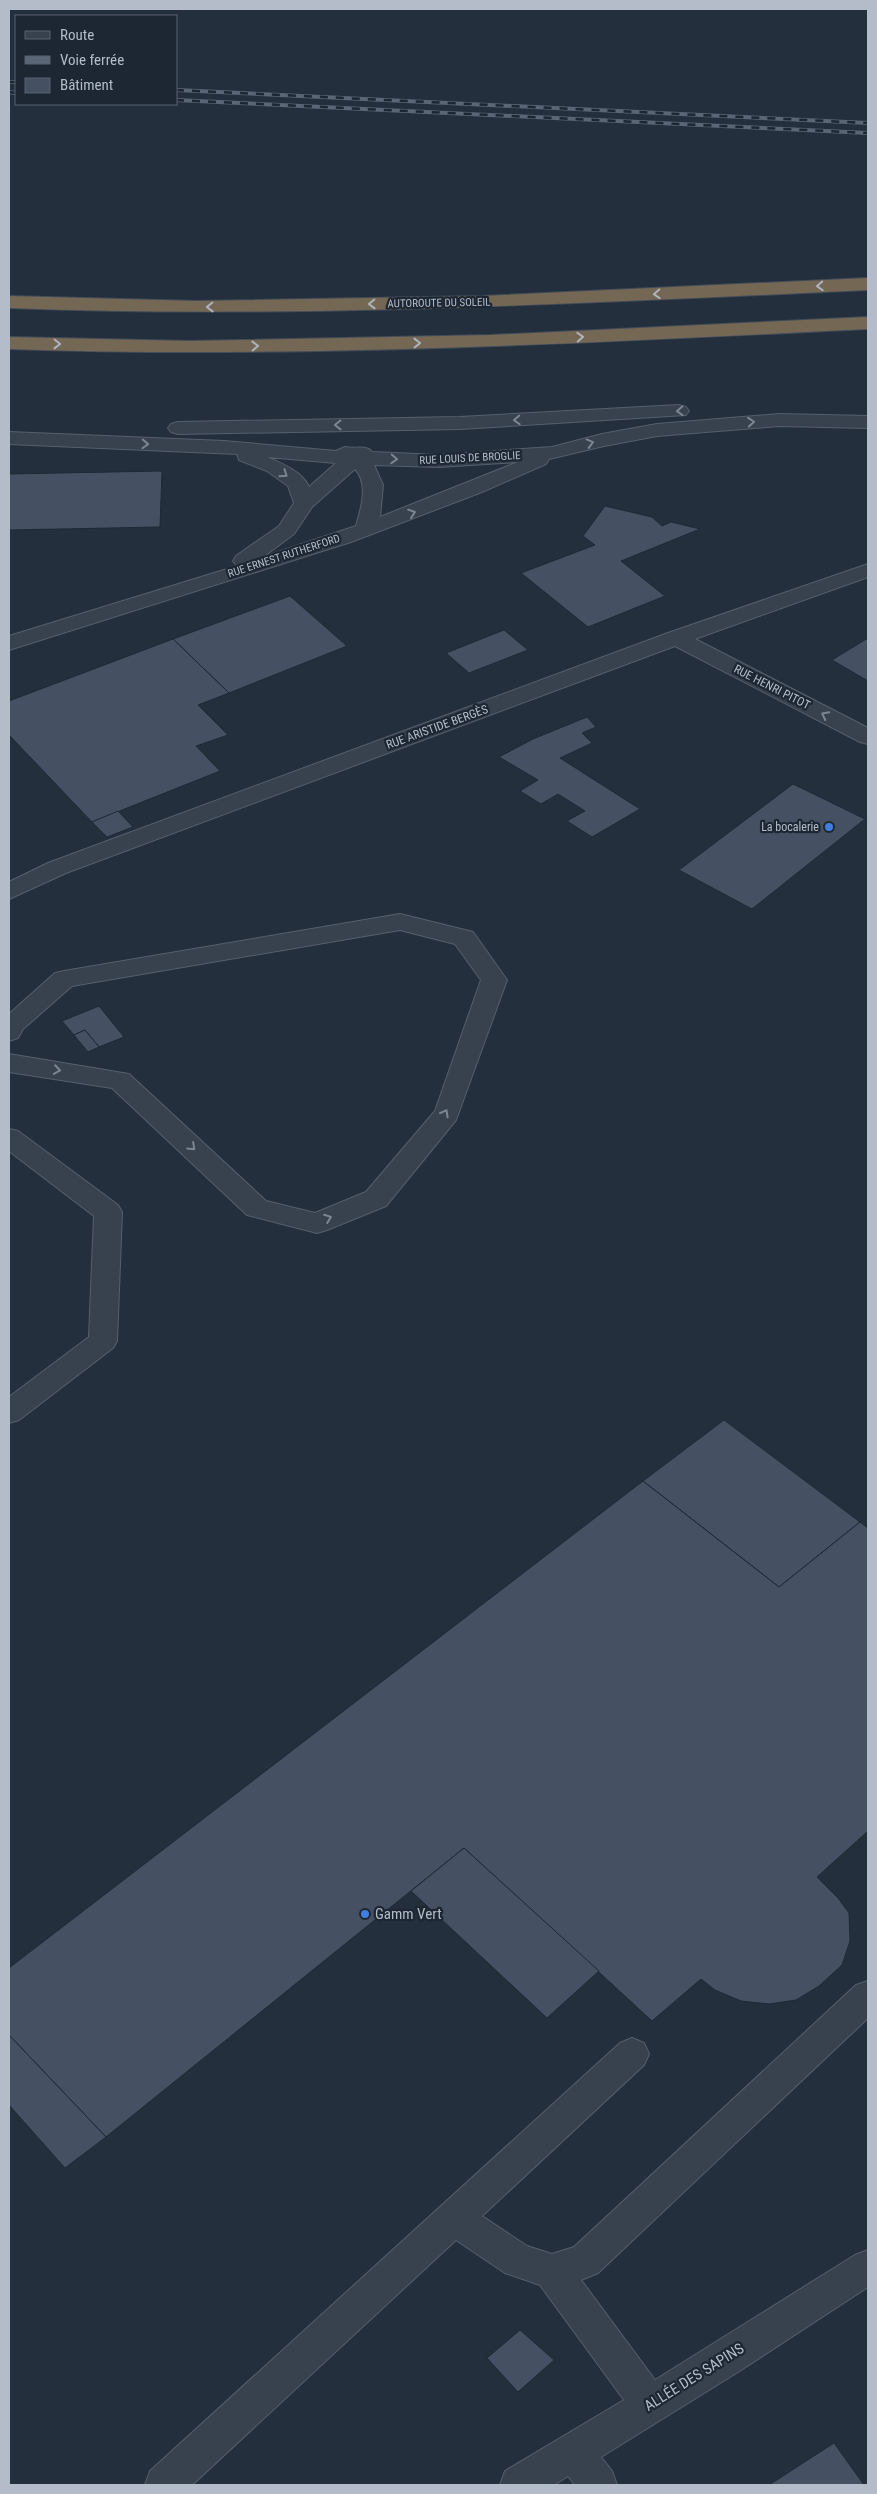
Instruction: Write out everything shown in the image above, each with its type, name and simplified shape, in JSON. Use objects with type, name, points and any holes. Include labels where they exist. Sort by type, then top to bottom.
[{"type":"highway","name":"AUTOROUTE DU SOLEIL","points":[[9,302],[197,307],[472,302],[868,284]]},
{"type":"highway","points":[[9,343],[190,347],[491,341],[868,323]]},
{"type":"street","points":[[9,428],[129,429],[460,423],[858,403]]},
{"type":"street","name":"RUE LOUIS DE BROGLIE","points":[[9,438],[224,447],[356,458],[439,461],[554,453],[602,440],[657,430],[779,420],[868,422]]},
{"type":"street","points":[[214,579],[252,556],[287,530],[304,502],[334,474],[356,458],[383,442],[460,423]]},
{"type":"street","points":[[280,426],[356,458],[370,471],[375,496],[366,529]]},
{"type":"street","points":[[224,447],[274,467],[298,483],[304,502]]},
{"type":"street","name":"RUE ERNEST RUTHERFORD","points":[[9,643],[214,579],[416,512],[488,483],[554,453]]},
{"type":"street","name":"RUE ARISTIDE BERGÈS","points":[[9,891],[58,868],[676,638],[868,570]]},
{"type":"street","name":"RUE HENRI PITOT","points":[[676,638],[868,737]]},
{"type":"street","points":[[9,1032],[12,1025],[64,979],[400,922],[464,938],[494,980],[447,1114],[376,1199],[316,1223],[257,1208],[120,1080],[9,1063]]},
{"type":"street","points":[[9,1138],[108,1212],[103,1341],[9,1412]]},
{"type":"street","points":[[454,2218],[518,2261],[552,2270],[585,2261],[868,1996]]},
{"type":"street","points":[[164,2485],[632,2054]]},
{"type":"street","name":"ALLÉE DES SAPINS","points":[[520,2485],[868,2267]]},
{"type":"street","points":[[552,2270],[650,2404]]},
{"type":"street","points":[[574,2452],[598,2485]]},
{"type":"building","points":[[162,471],[160,527],[9,530],[9,474]]},
{"type":"building","points":[[605,506],[652,517],[662,526],[671,522],[700,529],[621,561],[665,596],[588,627],[521,573],[595,545],[583,536]]},
{"type":"building","points":[[290,596],[347,646],[229,693],[173,639]]},
{"type":"building","points":[[504,630],[528,650],[469,673],[446,653]]},
{"type":"building","points":[[868,638],[868,681],[832,660]]},
{"type":"building","points":[[173,639],[229,693],[198,705],[228,735],[196,746],[220,771],[92,822],[9,735],[9,701]]},
{"type":"building","points":[[587,717],[596,727],[582,733],[592,743],[560,758],[640,809],[592,837],[567,821],[585,811],[558,794],[541,804],[520,791],[538,780],[499,757],[533,739]]},
{"type":"building","points":[[793,784],[865,819],[752,909],[679,870]]},
{"type":"building","points":[[118,811],[133,827],[107,837],[92,822]]},
{"type":"building","points":[[99,1006],[124,1037],[99,1047],[85,1030],[74,1035],[62,1021]]},
{"type":"building","points":[[85,1030],[99,1047],[88,1052],[74,1035]]},
{"type":"building","points":[[724,1420],[860,1522],[779,1587],[643,1481]]},
{"type":"building","points":[[643,1481],[779,1587],[860,1522],[868,1528],[868,1831],[817,1877],[838,1898],[849,1913],[850,1941],[842,1965],[819,1986],[796,2000],[769,2004],[741,2001],[715,1990],[701,1979],[652,2021],[464,1848],[106,2137],[9,2035],[9,1968]]},
{"type":"building","points":[[464,1848],[599,1971],[547,2018],[411,1891]]},
{"type":"building","points":[[9,2035],[106,2137],[65,2168],[9,2105]]},
{"type":"building","points":[[520,2330],[554,2360],[518,2392],[487,2358]]},
{"type":"building","points":[[834,2443],[864,2485],[769,2485]]},
{"type":"railway","points":[[9,82],[15,82]]},
{"type":"railway","points":[[178,90],[868,123]]},
{"type":"railway","points":[[9,92],[15,93]]},
{"type":"railway","points":[[178,100],[868,133]]},
{"type":"place","name":"La bocalerie","points":[[829,827]]},
{"type":"place","name":"Gamm Vert","points":[[365,1914]]}]
